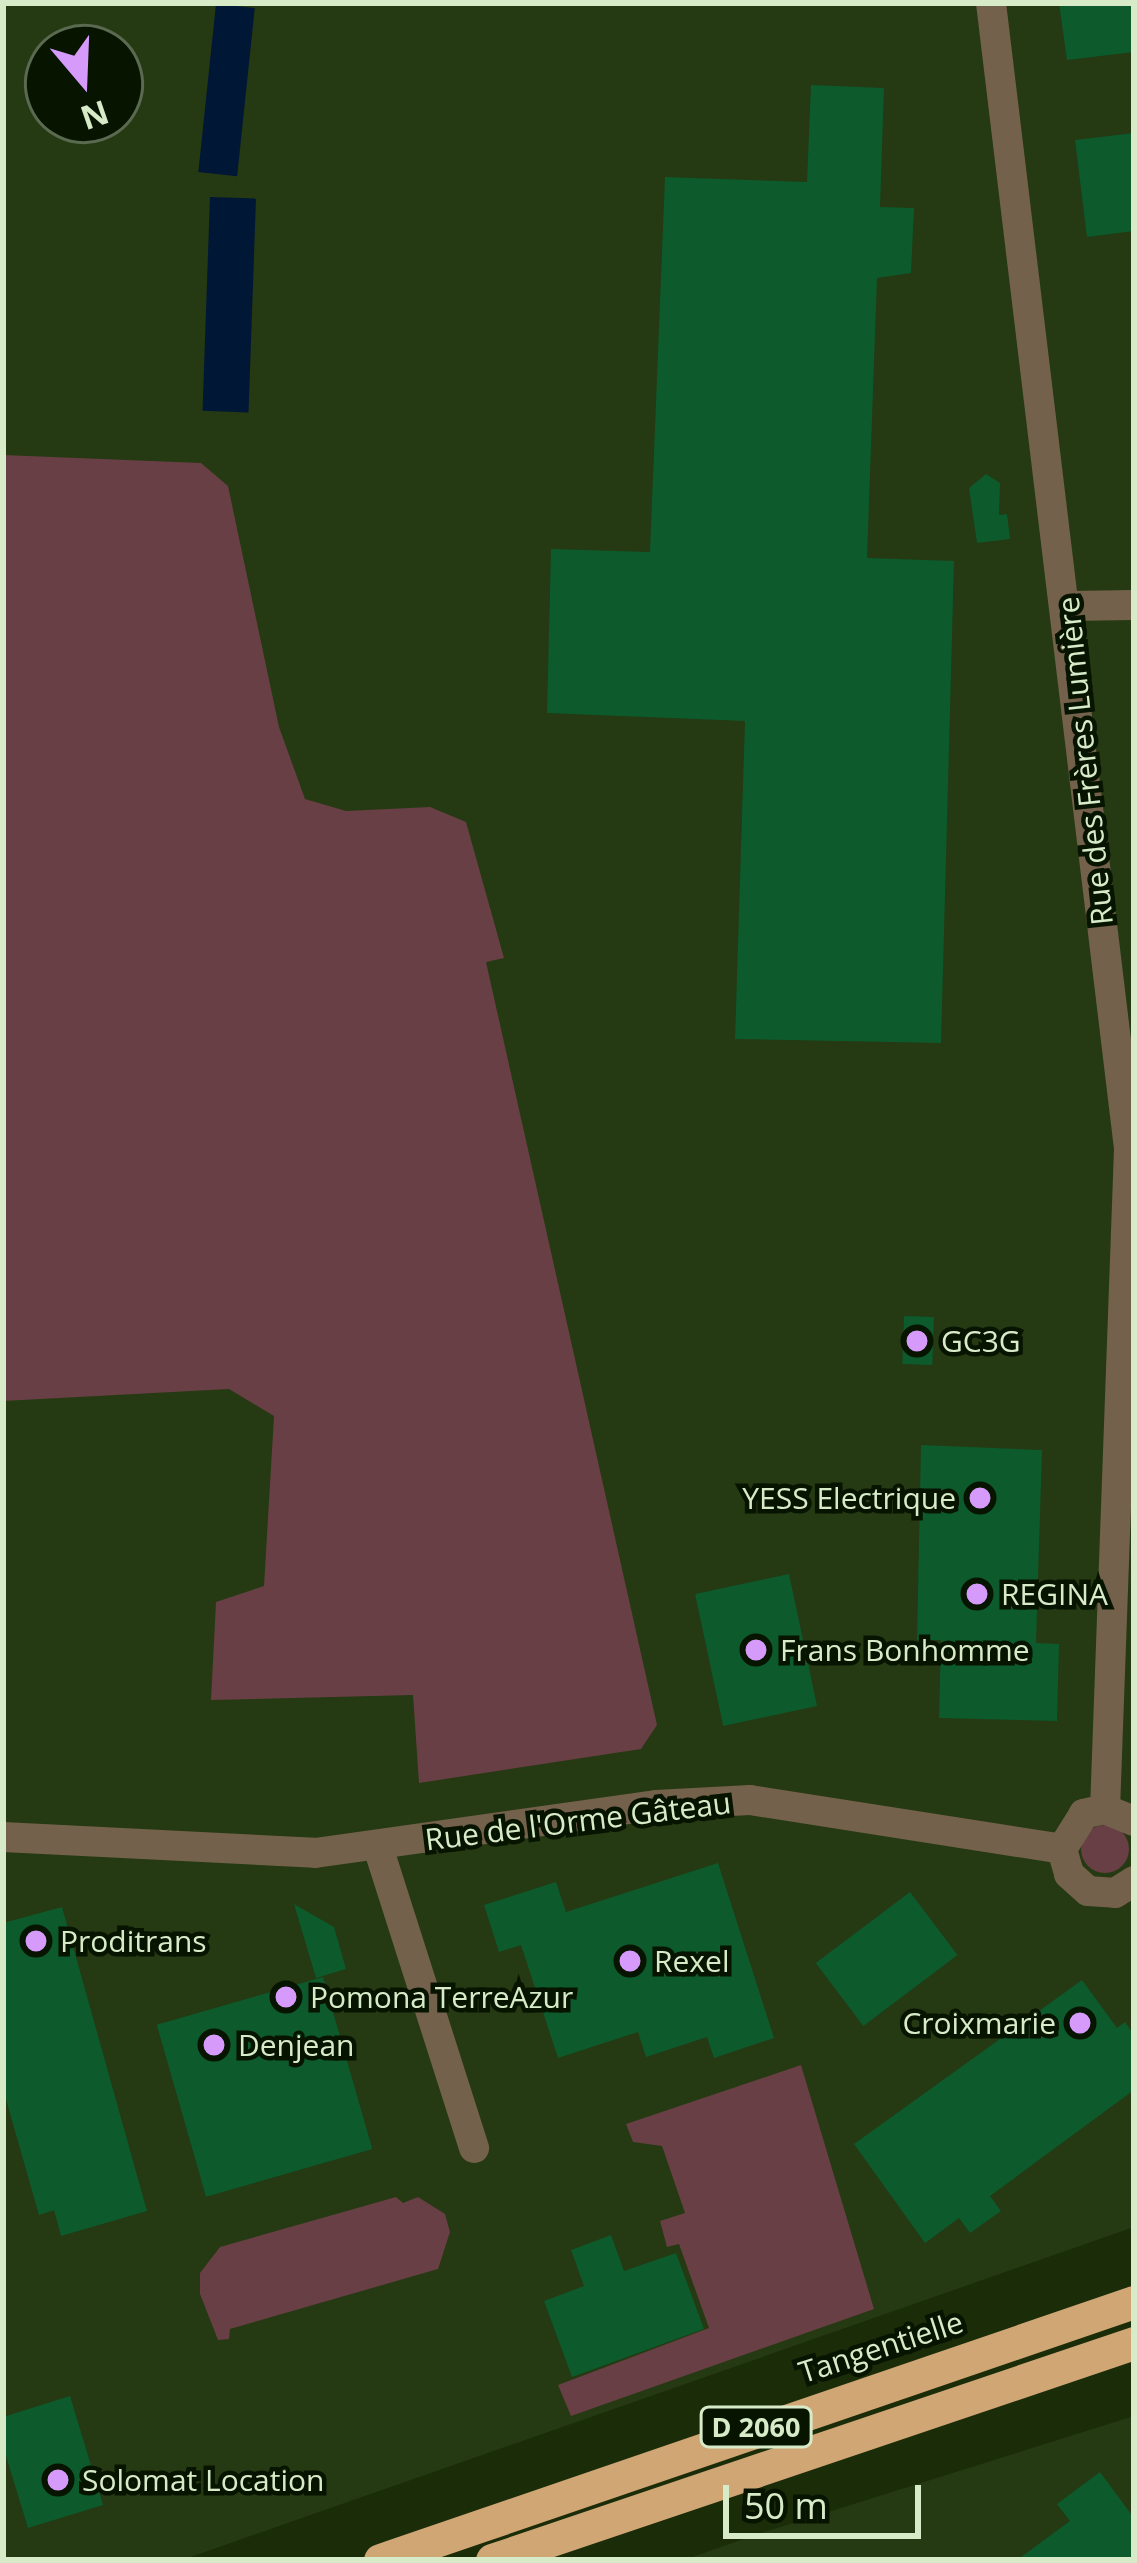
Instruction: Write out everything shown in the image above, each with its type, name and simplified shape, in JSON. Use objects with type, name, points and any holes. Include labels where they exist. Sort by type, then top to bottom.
[{"type":"highway","name":"Tangentielle","points":[[380,2560],[1134,2302]]},
{"type":"highway","name":"D 2060","points":[[492,2560],[1134,2343]]},
{"type":"street","name":"Rue des Frères Lumière","points":[[991,3],[1068,606],[1129,1149],[1120,1815]]},
{"type":"street","points":[[1068,606],[1134,604]]},
{"type":"street","name":"Rue de l'Orme Gâteau","points":[[3,1837],[315,1853],[656,1805],[750,1800],[1062,1849]]},
{"type":"street","points":[[1120,1815],[1076,1820],[1062,1849],[1069,1874],[1088,1891],[1115,1893],[1134,1881]]},
{"type":"street","name":"Rue de l'Orme Gâteau","points":[[378,1847],[474,2148]]},
{"type":"shaded area","points":[[3,3],[1134,3],[1134,2227],[182,2560],[3,2560]]},
{"type":"shaded area","points":[[3,455],[201,463],[228,486],[279,727],[305,799],[346,811],[430,807],[466,822],[504,958],[486,962],[657,1725],[641,1749],[419,1783],[413,1695],[211,1700],[216,1602],[264,1586],[274,1416],[229,1389],[3,1401]]},
{"type":"shaded area","points":[[1105,1825],[1122,1832],[1129,1849],[1122,1866],[1105,1873],[1088,1866],[1081,1849],[1088,1832]]},
{"type":"shaded area","points":[[801,2065],[874,2309],[571,2416],[558,2385],[709,2328],[679,2244],[667,2247],[660,2221],[685,2213],[662,2146],[633,2142],[626,2124]]},
{"type":"shaded area","points":[[396,2197],[403,2203],[418,2197],[445,2214],[450,2232],[438,2269],[230,2329],[229,2339],[218,2340],[200,2294],[200,2273],[220,2247]]},
{"type":"shaded area","points":[[1134,2416],[1134,2560],[684,2560],[752,2536]]},
{"type":"water","points":[[216,4],[255,8],[237,176],[198,172]]},
{"type":"water","points":[[210,197],[256,199],[249,412],[203,411]]},
{"type":"building","points":[[1059,3],[1134,3],[1134,52],[1067,60]]},
{"type":"building","points":[[811,85],[884,88],[880,207],[914,208],[911,273],[877,278],[867,558],[954,561],[941,1043],[735,1039],[745,721],[547,713],[551,549],[650,552],[665,177],[807,182]]},
{"type":"building","points":[[1134,133],[1134,231],[1087,237],[1075,140]]},
{"type":"building","points":[[986,474],[1000,483],[999,515],[1007,514],[1010,539],[977,543],[969,488]]},
{"type":"building","name":"GC3G","points":[[904,1316],[934,1317],[932,1365],[902,1364]]},
{"type":"building","points":[[921,1445],[1042,1450],[1036,1643],[1059,1644],[1057,1721],[939,1718],[941,1640],[917,1640]]},
{"type":"building","name":"Frans Bonhomme","points":[[789,1574],[817,1706],[723,1726],[695,1594]]},
{"type":"building","points":[[718,1863],[774,2038],[714,2058],[707,2037],[646,2057],[638,2032],[558,2058],[521,1945],[499,1952],[484,1905],[556,1882],[566,1912]]},
{"type":"building","points":[[910,1892],[958,1955],[863,2026],[816,1963]]},
{"type":"building","points":[[294,1904],[334,1927],[346,1969],[316,1978]]},
{"type":"building","points":[[62,1907],[147,2211],[61,2236],[54,2210],[39,2215],[3,2089],[3,1923]]},
{"type":"building","points":[[323,1977],[372,2149],[206,2197],[157,2025]]},
{"type":"building","points":[[1082,1980],[1117,2028],[1125,2022],[1134,2035],[1134,2090],[990,2196],[1001,2211],[970,2233],[959,2218],[925,2243],[854,2144]]},
{"type":"building","points":[[611,2235],[624,2271],[676,2253],[704,2329],[572,2377],[544,2301],[584,2286],[571,2250]]},
{"type":"building","points":[[70,2396],[103,2505],[28,2528],[3,2446],[3,2417]]},
{"type":"building","points":[[1100,2472],[1134,2518],[1134,2560],[1017,2560],[1070,2521],[1057,2504]]},
{"type":"place","name":"GC3G","points":[[917,1341]]},
{"type":"place","name":"YESS Electrique","points":[[980,1498]]},
{"type":"place","name":"REGINA","points":[[977,1594]]},
{"type":"place","name":"Frans Bonhomme","points":[[756,1650]]},
{"type":"place","name":"Proditrans","points":[[36,1941]]},
{"type":"place","name":"Rexel","points":[[630,1961]]},
{"type":"place","name":"Pomona TerreAzur","points":[[286,1997]]},
{"type":"place","name":"Croixmarie","points":[[1080,2023]]},
{"type":"place","name":"Denjean","points":[[214,2045]]},
{"type":"place","name":"Solomat Location","points":[[58,2480]]}]
